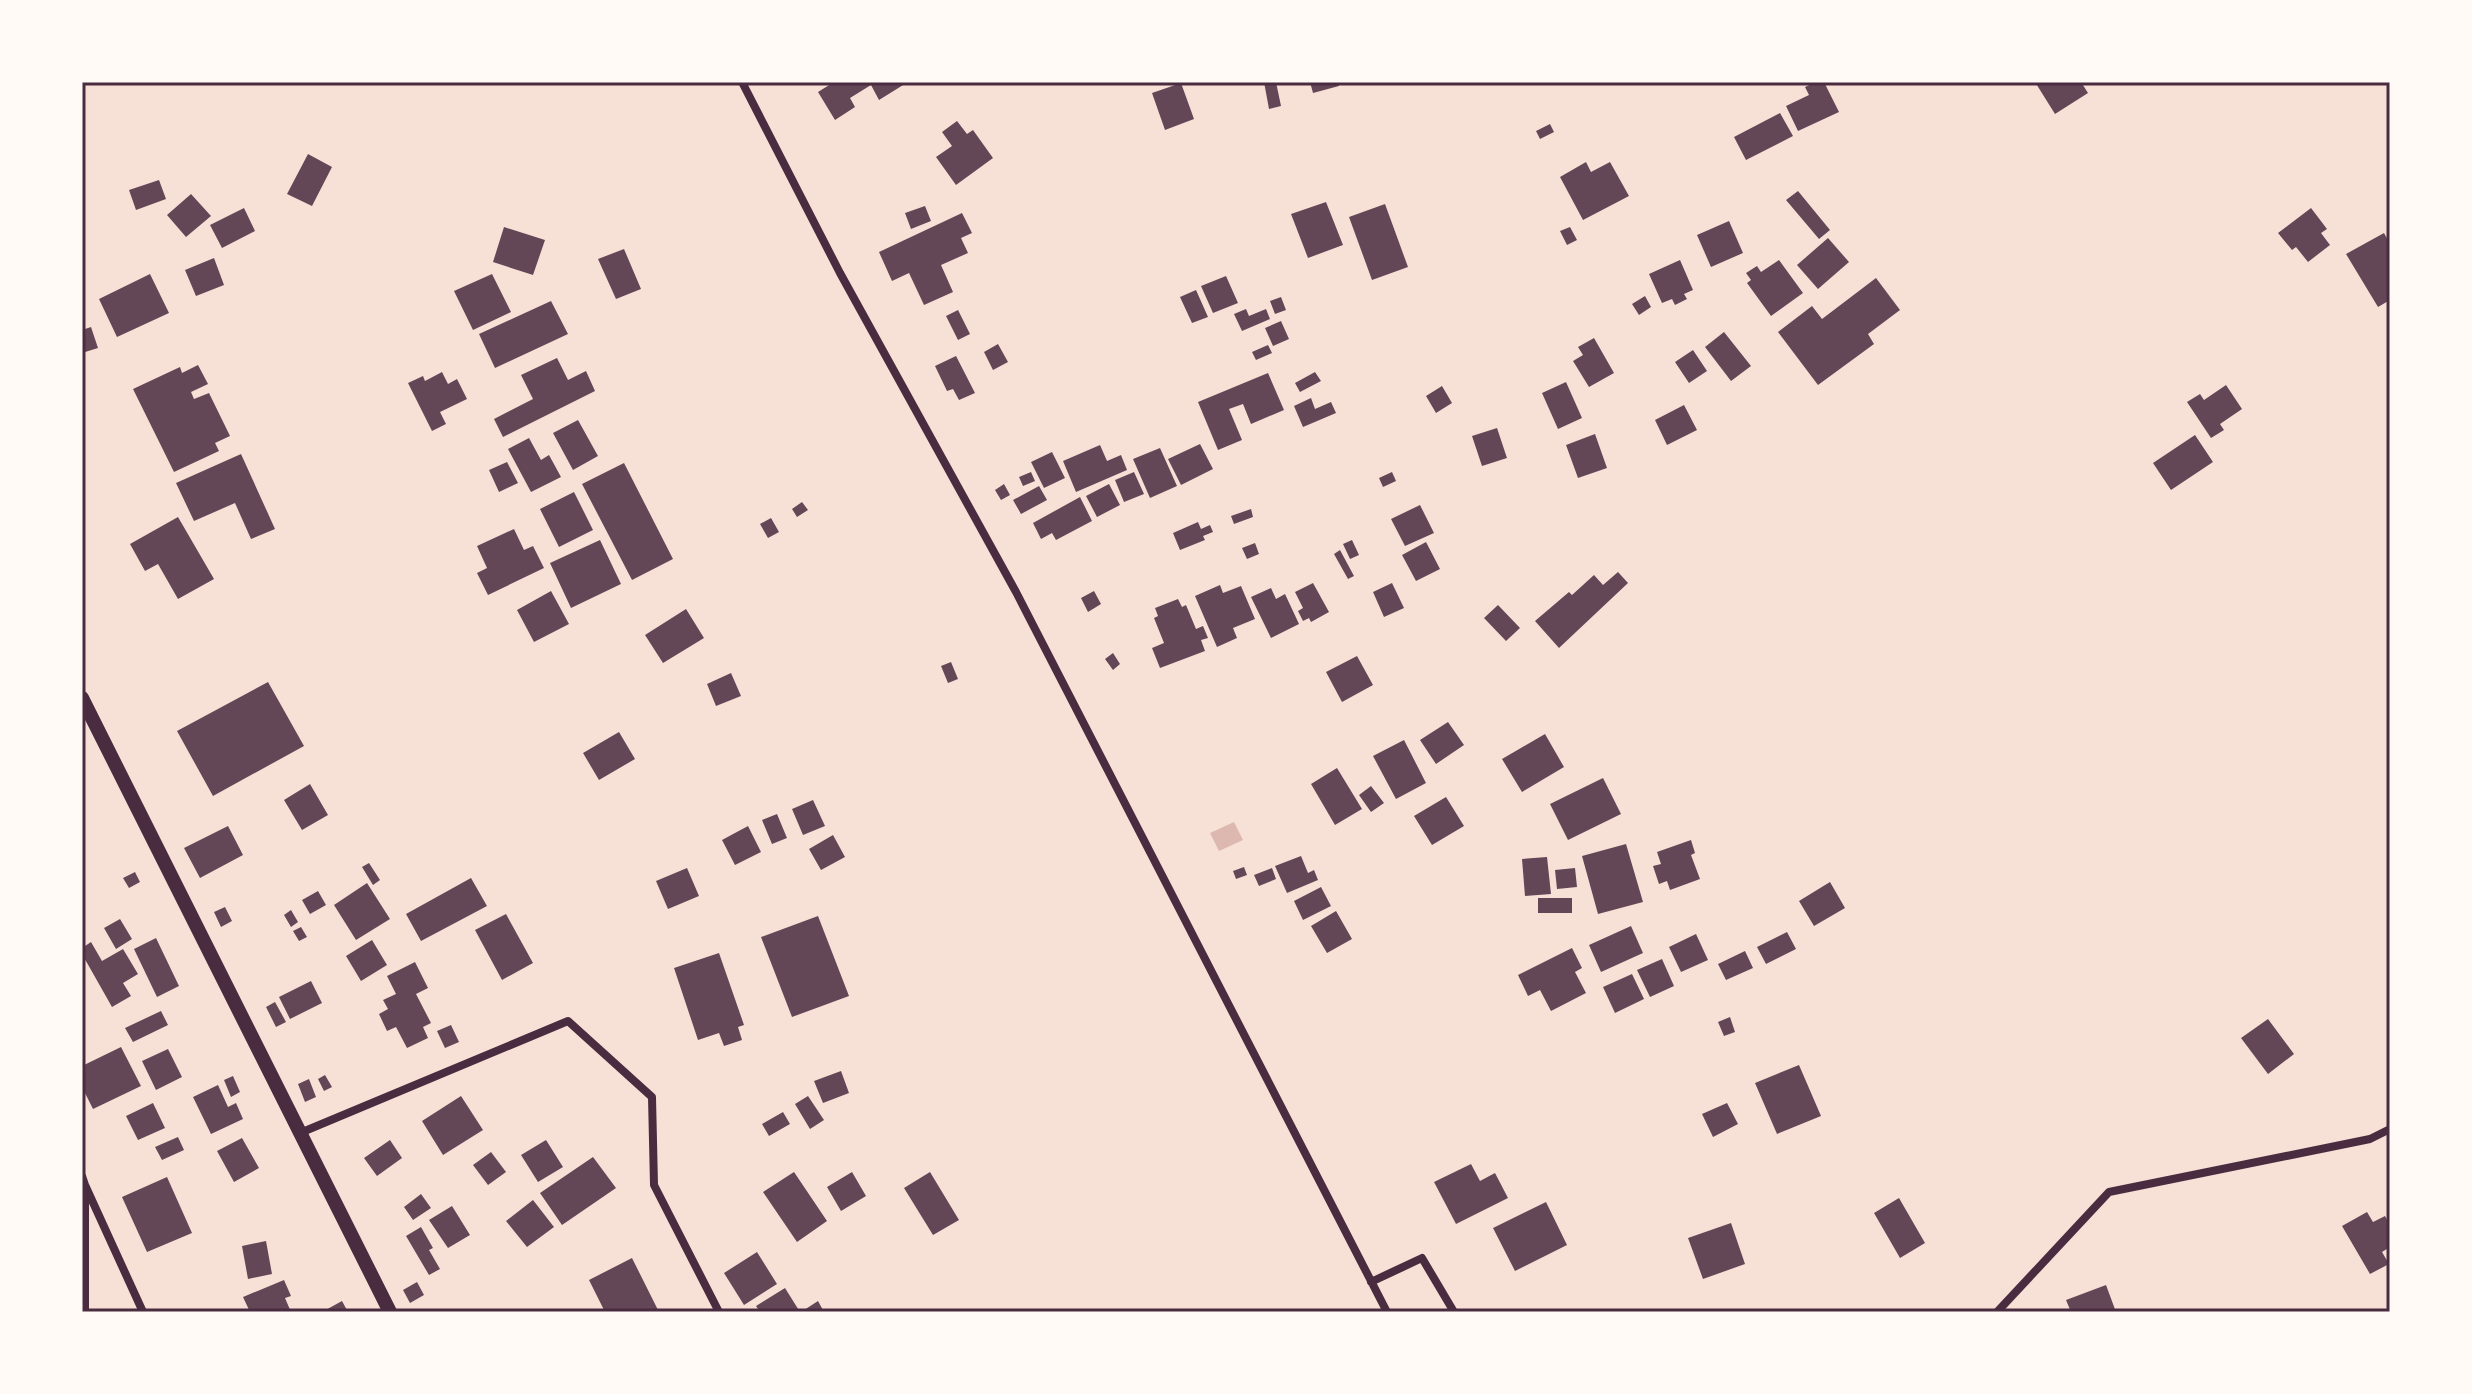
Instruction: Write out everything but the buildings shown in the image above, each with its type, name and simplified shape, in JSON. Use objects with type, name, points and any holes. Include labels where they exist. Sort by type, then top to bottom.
[{"type":"street","points":[[742,82],[840,273],[1016,592],[1387,1312]]},
{"type":"street","points":[[82,698],[390,1312]]},
{"type":"street","points":[[300,1133],[568,1021],[652,1097],[654,1185],[719,1312]]},
{"type":"street","points":[[1997,1312],[2109,1192],[2370,1139],[2390,1129]]},
{"type":"street","points":[[84,1180],[85,1312]]},
{"type":"street","points":[[84,1180],[143,1312]]},
{"type":"street","points":[[1371,1282],[1422,1258],[1454,1312]]},
{"type":"shaded area","points":[[1234,822],[1243,840],[1219,851],[1210,833]]}]
